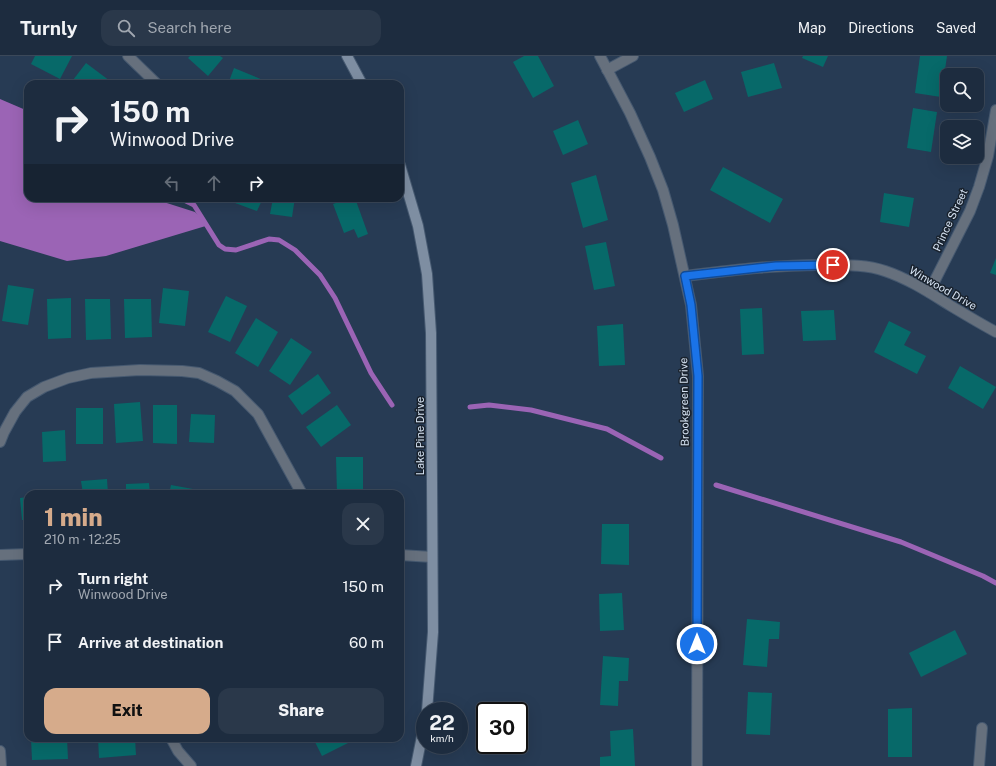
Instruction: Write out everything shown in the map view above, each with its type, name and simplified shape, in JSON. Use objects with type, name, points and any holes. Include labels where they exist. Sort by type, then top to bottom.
[{"type":"street","points":[[128,56],[153,80]]},
{"type":"street","points":[[347,56],[360,80]]},
{"type":"street","name":"Brookgreen Drive","points":[[600,56],[644,142],[663,190],[674,225],[691,305],[698,376],[697,766]]},
{"type":"street","points":[[607,70],[633,56]]},
{"type":"street","name":"Prince Street","points":[[929,292],[970,212],[988,156],[996,110]]},
{"type":"street","name":"Lake Pine Drive","points":[[404,179],[418,226],[427,274],[431,333],[433,632],[428,702]]},
{"type":"street","name":"Winwood Drive","points":[[685,276],[776,266],[846,265],[883,270],[900,276],[996,332]]},
{"type":"street","points":[[0,442],[15,412],[27,397],[44,387],[68,378],[91,373],[140,370],[199,373],[217,380],[235,391],[258,414],[300,490]]},
{"type":"street","points":[[0,555],[24,554]]},
{"type":"street","points":[[404,555],[432,557]]},
{"type":"street","points":[[979,766],[982,728]]},
{"type":"street","points":[[173,742],[178,751],[191,766]]},
{"type":"street","points":[[0,751],[1,766]]},
{"type":"street","points":[[416,766],[418,754]]},
{"type":"shaded area","points":[[0,99],[24,109],[24,202],[164,202],[195,212],[209,225],[106,256],[67,261],[0,241]]},
{"type":"building","points":[[35,56],[72,56],[60,79],[31,64]]},
{"type":"building","points":[[190,56],[220,56],[223,58],[208,76],[188,58]]},
{"type":"building","points":[[524,56],[538,56],[554,86],[533,98],[513,62]]},
{"type":"building","points":[[803,56],[828,56],[823,67],[802,58]]},
{"type":"building","points":[[920,56],[947,56],[945,68],[940,68],[940,97],[915,93]]},
{"type":"building","points":[[86,63],[109,80],[73,80]]},
{"type":"building","points":[[774,63],[782,88],[748,97],[741,72]]},
{"type":"building","points":[[234,68],[263,80],[230,80]]},
{"type":"building","points":[[705,80],[713,99],[684,112],[675,93]]},
{"type":"building","points":[[913,108],[937,112],[931,152],[907,148]]},
{"type":"building","points":[[578,120],[588,144],[563,155],[553,131]]},
{"type":"building","points":[[723,167],[783,199],[770,223],[710,190]]},
{"type":"building","points":[[596,175],[608,220],[583,228],[571,183]]},
{"type":"building","points":[[884,193],[914,198],[909,227],[880,222]]},
{"type":"building","points":[[235,202],[261,202],[257,211]]},
{"type":"building","points":[[272,202],[294,202],[292,217],[270,214]]},
{"type":"building","points":[[339,202],[356,202],[368,234],[358,238],[354,229],[344,233],[333,204]]},
{"type":"building","points":[[606,242],[615,286],[594,290],[585,246]]},
{"type":"building","points":[[996,258],[996,275],[990,273]]},
{"type":"building","points":[[8,285],[34,289],[28,325],[2,321]]},
{"type":"building","points":[[163,288],[189,291],[185,326],[159,323]]},
{"type":"building","points":[[226,296],[247,306],[230,342],[208,332]]},
{"type":"building","points":[[71,298],[71,338],[48,339],[47,299]]},
{"type":"building","points":[[85,299],[110,299],[111,339],[86,340]]},
{"type":"building","points":[[124,299],[151,299],[152,337],[125,338]]},
{"type":"building","points":[[762,308],[764,354],[742,355],[740,309]]},
{"type":"building","points":[[834,310],[836,340],[803,341],[801,311]]},
{"type":"building","points":[[256,318],[278,332],[258,367],[235,353]]},
{"type":"building","points":[[889,321],[911,332],[904,345],[926,356],[917,374],[874,352]]},
{"type":"building","points":[[623,324],[625,365],[599,366],[597,326]]},
{"type":"building","points":[[291,338],[312,352],[290,385],[269,371]]},
{"type":"building","points":[[960,366],[996,387],[983,409],[948,388]]},
{"type":"building","points":[[318,374],[331,393],[302,415],[288,396]]},
{"type":"building","points":[[140,402],[143,441],[116,443],[114,404]]},
{"type":"building","points":[[153,405],[177,405],[177,444],[153,443]]},
{"type":"building","points":[[337,405],[351,425],[321,447],[306,427]]},
{"type":"building","points":[[76,408],[103,408],[103,444],[76,444]]},
{"type":"building","points":[[191,414],[215,415],[214,443],[189,442]]},
{"type":"building","points":[[65,430],[66,461],[43,462],[42,432]]},
{"type":"building","points":[[336,457],[363,457],[363,490],[337,490]]},
{"type":"building","points":[[107,479],[108,490],[82,490],[81,481]]},
{"type":"building","points":[[149,483],[150,490],[126,490],[126,484]]},
{"type":"building","points":[[171,485],[193,489],[193,490],[170,490]]},
{"type":"building","points":[[20,498],[24,498],[24,520],[22,520]]},
{"type":"building","points":[[602,524],[629,524],[629,565],[601,564]]},
{"type":"building","points":[[622,593],[624,630],[600,631],[599,594]]},
{"type":"building","points":[[747,619],[780,622],[779,639],[769,639],[767,667],[743,665]]},
{"type":"building","points":[[955,630],[967,654],[921,677],[909,653]]},
{"type":"building","points":[[603,656],[629,658],[628,681],[619,681],[618,706],[600,705]]},
{"type":"building","points":[[748,692],[772,693],[770,735],[746,734]]},
{"type":"building","points":[[912,708],[912,757],[888,757],[888,709]]},
{"type":"building","points":[[633,729],[635,766],[600,766],[600,757],[611,756],[610,731]]},
{"type":"building","points":[[31,742],[67,742],[68,759],[32,760]]},
{"type":"building","points":[[98,742],[135,742],[136,755],[99,758]]},
{"type":"building","points":[[315,742],[350,742],[322,756]]},
{"type":"waterway","points":[[188,202],[194,205],[219,245],[225,249],[236,250],[269,239],[279,240],[295,250],[320,275],[335,298],[371,373],[392,405]]},
{"type":"waterway","points":[[470,407],[489,405],[531,410],[607,429],[661,458]]},
{"type":"waterway","points":[[716,485],[901,542],[983,576],[996,583]]},
{"type":"route","points":[[697,644],[698,376],[691,305],[685,276],[776,266],[833,265]]}]
